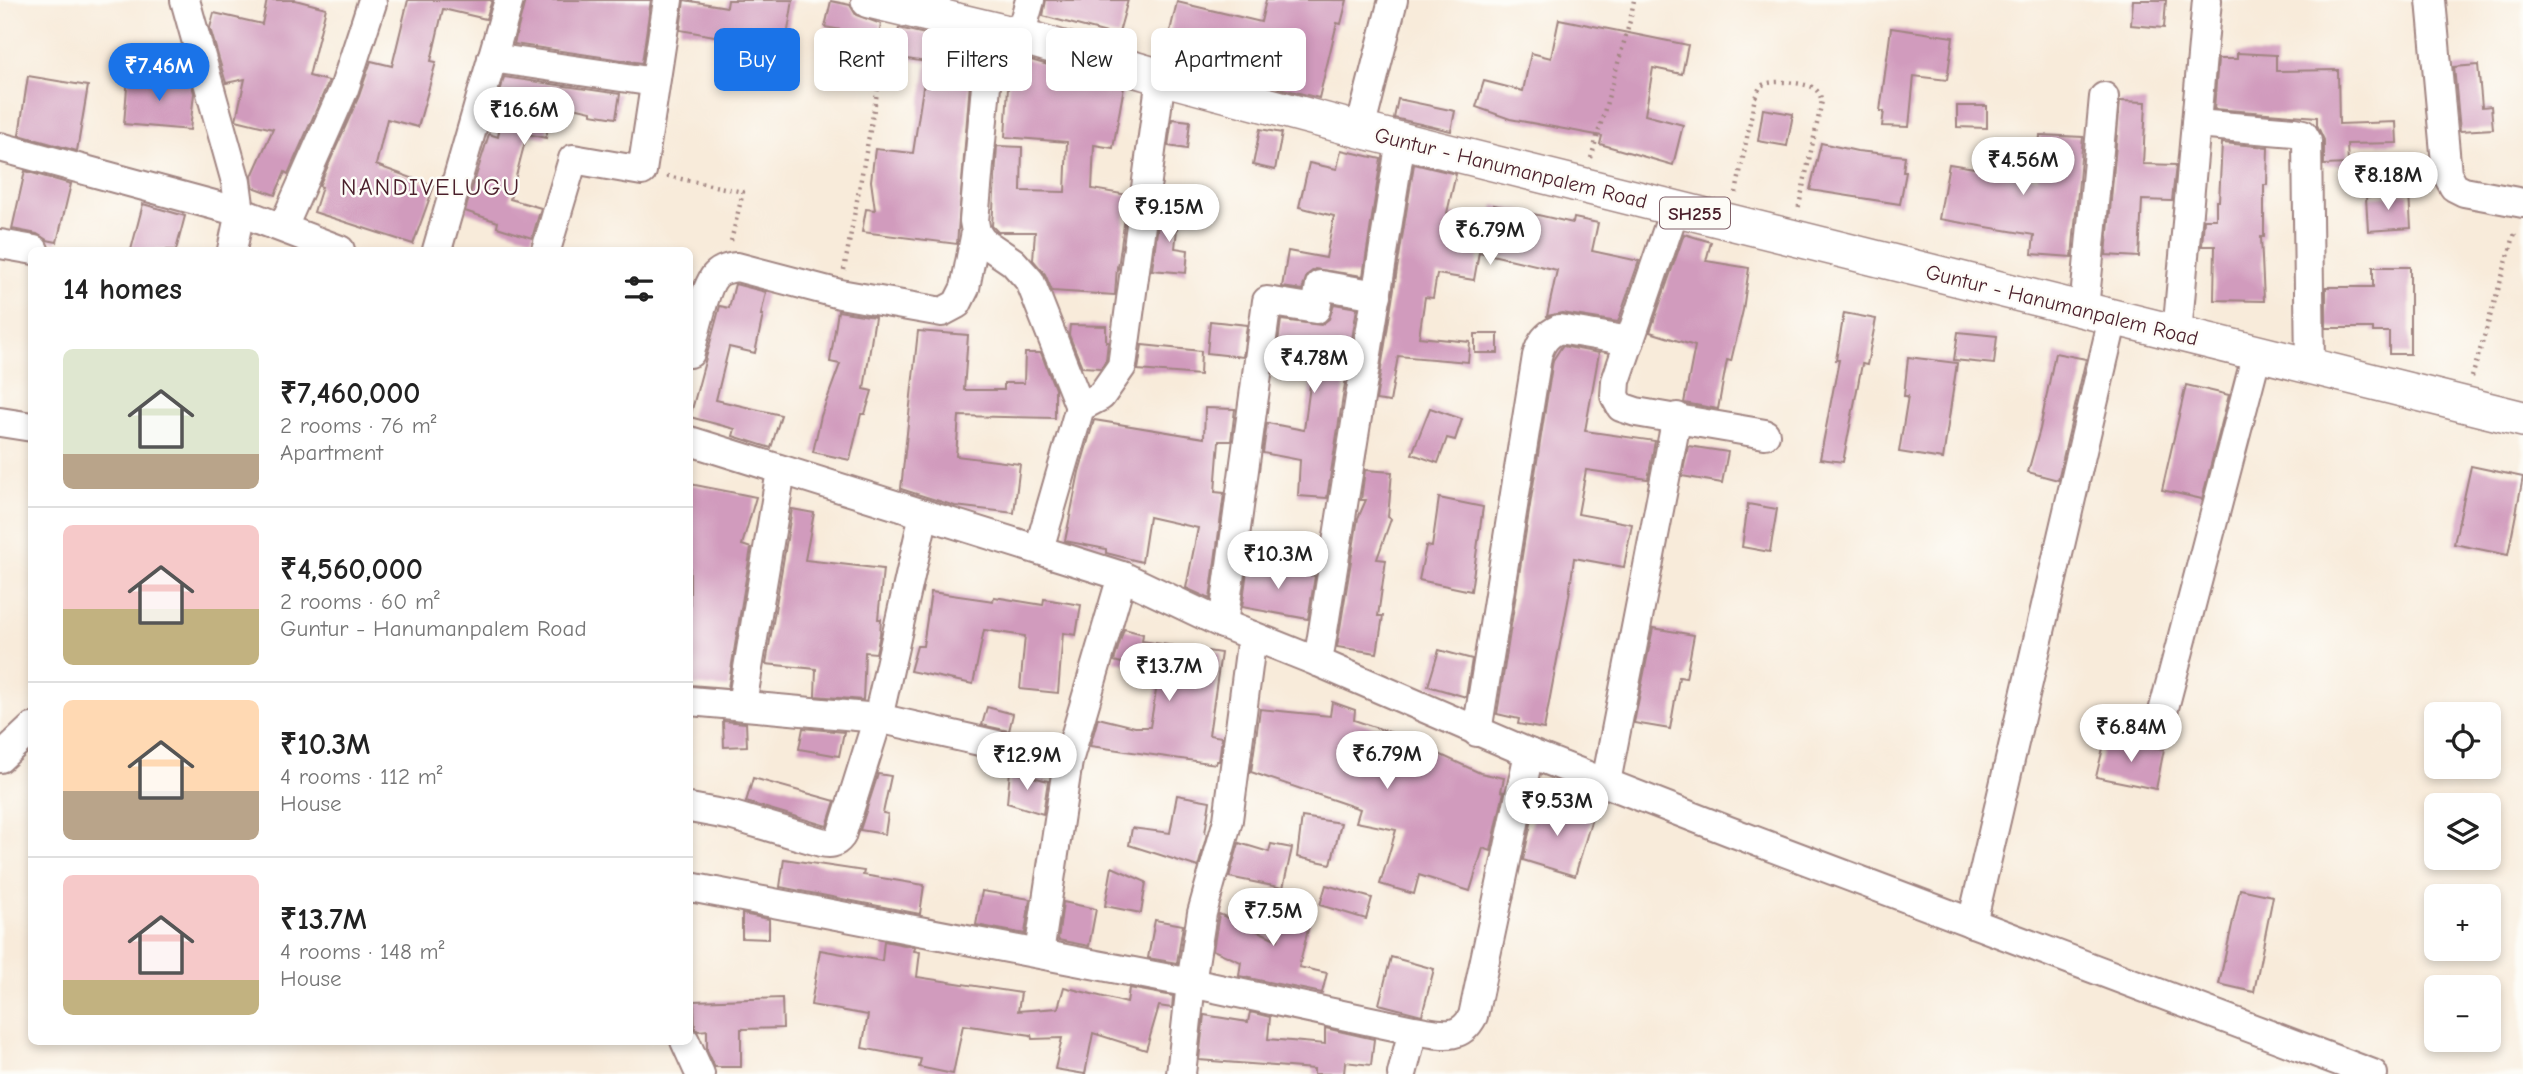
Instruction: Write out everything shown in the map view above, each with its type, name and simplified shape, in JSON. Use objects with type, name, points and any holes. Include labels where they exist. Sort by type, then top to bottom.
[{"type":"main road","name":"Guntur - Hanumanpalem Road","points":[[881,3],[988,28]]},
{"type":"main road","name":"Guntur - Hanumanpalem Road","points":[[1032,40],[1151,74]]},
{"type":"main road","name":"Guntur - Hanumanpalem Road","points":[[1214,91],[1360,130],[2523,419]]},
{"type":"street","points":[[185,0],[236,182],[240,212],[233,247]]},
{"type":"street","points":[[438,247],[509,0]]},
{"type":"street","points":[[547,247],[573,159],[642,171],[668,0]]},
{"type":"street","points":[[1008,28],[1030,0]]},
{"type":"street","points":[[1360,130],[1393,0]]},
{"type":"street","points":[[2178,334],[2207,0]]},
{"type":"street","points":[[2431,0],[2447,174],[2454,187],[2464,192],[2523,203]]},
{"type":"street","points":[[283,227],[344,89],[372,3]]},
{"type":"street","points":[[492,58],[655,82]]},
{"type":"street","points":[[693,343],[715,276],[725,269],[737,267],[840,294],[942,312],[957,304],[965,288],[976,232],[974,221],[995,91]]},
{"type":"street","points":[[1080,407],[1101,396],[1122,366],[1159,91]]},
{"type":"street","points":[[1972,923],[2099,314],[2104,97]]},
{"type":"street","points":[[2196,124],[2294,132],[2303,134],[2307,141],[2310,366]]},
{"type":"street","points":[[1318,662],[1401,140]]},
{"type":"street","points":[[0,147],[240,212],[333,247]]},
{"type":"street","points":[[1675,208],[1616,381],[1615,396],[1622,407],[1636,412],[1765,434]]},
{"type":"street","points":[[976,232],[982,241],[1013,262],[1030,281],[1080,407],[1039,549]]},
{"type":"street","points":[[0,244],[28,249]]},
{"type":"street","points":[[1223,624],[1267,301],[1316,309],[1320,285],[1377,295]]},
{"type":"street","points":[[1477,732],[1541,343],[1548,334],[1559,329],[1630,341]]},
{"type":"street","points":[[2159,727],[2257,354]]},
{"type":"street","points":[[1606,782],[1677,417]]},
{"type":"street","points":[[0,422],[28,426]]},
{"type":"street","points":[[693,442],[1122,576],[1223,624],[1318,662],[1529,754],[2373,1074]]},
{"type":"street","points":[[742,704],[781,471]]},
{"type":"street","points":[[693,809],[733,816],[821,842],[837,842],[878,718],[925,514]]},
{"type":"street","points":[[1039,953],[1068,761],[1122,576]]},
{"type":"street","points":[[1181,1074],[1191,982],[1205,902],[1228,820],[1252,636]]},
{"type":"street","points":[[693,701],[878,718],[1068,761]]},
{"type":"street","points":[[0,758],[28,732]]},
{"type":"street","points":[[693,888],[1191,982],[1413,1030],[1449,1035],[1468,1026],[1473,1016],[1529,754]]},
{"type":"street","points":[[1402,1074],[1413,1030]]},
{"type":"street","points":[[687,1045],[700,1074]]},
{"type":"path","points":[[1583,185],[1634,0]]},
{"type":"path","points":[[840,294],[881,3]]},
{"type":"path","points":[[1730,222],[1755,97],[1760,87],[1778,81],[1811,86],[1819,92],[1822,102],[1793,237]]},
{"type":"path","points":[[642,171],[743,192],[725,269]]},
{"type":"path","points":[[2464,404],[2515,233]]},
{"type":"building","points":[[267,0],[295,0],[326,8],[309,76],[329,81],[288,174],[285,172],[275,195],[253,187],[252,176],[273,129],[236,120],[245,79],[226,83],[210,28],[214,13],[262,24]]},
{"type":"building","points":[[408,0],[492,0],[486,19],[443,9],[431,61],[436,62],[418,127],[387,119],[376,165],[434,186],[413,244],[314,212],[322,187],[319,186],[359,96],[371,61],[392,66]]},
{"type":"building","points":[[525,0],[651,0],[642,63],[514,44]]},
{"type":"building","points":[[684,0],[727,7],[728,0],[793,0],[788,28],[714,28],[714,36],[680,30]]},
{"type":"building","points":[[1046,0],[1128,0],[1120,28],[1088,28],[1043,16]]},
{"type":"building","points":[[1266,0],[1347,0],[1341,24],[1337,23],[1319,98],[1291,91],[1306,91],[1306,28],[1171,28],[1177,2],[1261,22]]},
{"type":"building","points":[[2133,0],[2166,0],[2164,28],[2131,25]]},
{"type":"building","points":[[831,1],[850,5],[856,15],[881,24],[880,28],[825,27]]},
{"type":"building","points":[[1559,19],[1688,45],[1682,74],[1653,68],[1645,115],[1683,125],[1673,165],[1600,144],[1602,136],[1510,119],[1476,107],[1484,81],[1523,91],[1531,53],[1551,58]]},
{"type":"building","points":[[1891,28],[1953,37],[1947,80],[1914,76],[1909,127],[1882,126],[1884,111],[1880,111]]},
{"type":"building","points":[[908,30],[922,33],[922,61],[908,59]]},
{"type":"building","points":[[2237,53],[2276,55],[2276,71],[2338,70],[2339,124],[2396,122],[2397,143],[2347,144],[2348,164],[2324,165],[2324,140],[2317,125],[2317,117],[2214,109],[2218,59],[2237,59]]},
{"type":"building","points":[[1032,60],[1046,64],[1046,91],[1123,91],[1113,148],[1094,145],[1092,189],[1128,195],[1115,295],[1052,291],[1045,274],[1033,260],[1035,232],[998,232],[992,226],[997,146],[1022,147],[1021,191],[1065,192],[1067,142],[1005,137],[1008,91],[1032,91]]},
{"type":"building","points":[[2478,65],[2482,107],[2491,106],[2493,129],[2460,131],[2454,67]]},
{"type":"building","points":[[28,76],[88,86],[77,151],[19,135]]},
{"type":"building","points":[[128,76],[191,82],[194,93],[190,130],[124,124]]},
{"type":"building","points":[[504,77],[620,94],[616,118],[591,114],[591,111],[552,102],[546,138],[527,134],[510,199],[541,208],[532,238],[497,227],[498,222],[465,211],[489,134],[498,137],[506,93],[500,92]]},
{"type":"building","points":[[923,91],[969,91],[957,244],[862,232],[866,209],[875,210],[871,181],[875,149],[913,153]]},
{"type":"building","points":[[1398,99],[1455,111],[1451,131],[1394,118]]},
{"type":"building","points":[[2120,101],[2146,102],[2143,164],[2176,165],[2172,201],[2142,200],[2139,257],[2106,255]]},
{"type":"building","points":[[1957,106],[1987,106],[1987,128],[1957,127]]},
{"type":"building","points":[[1763,109],[1793,114],[1787,146],[1758,141]]},
{"type":"building","points":[[1172,119],[1190,121],[1187,149],[1168,146]]},
{"type":"building","points":[[1260,129],[1282,133],[1275,170],[1253,165]]},
{"type":"building","points":[[2040,135],[2083,137],[2072,257],[2032,254],[2034,235],[1939,219],[1949,164],[2037,178]]},
{"type":"building","points":[[1821,143],[1857,151],[1905,156],[1903,172],[1906,172],[1900,204],[1810,190]]},
{"type":"building","points":[[2222,143],[2268,147],[2267,185],[2264,185],[2264,237],[2261,237],[2264,301],[2214,300],[2215,246],[2202,246],[2204,219],[2216,219]]},
{"type":"building","points":[[1341,150],[1381,159],[1363,276],[1315,269],[1307,275],[1302,290],[1282,287],[1288,251],[1326,258],[1334,216],[1299,207],[1309,163],[1337,169]]},
{"type":"building","points":[[1414,164],[1456,174],[1447,213],[1490,223],[1494,205],[1573,223],[1574,218],[1598,223],[1592,251],[1639,261],[1618,322],[1562,313],[1547,316],[1557,270],[1479,252],[1474,280],[1437,274],[1433,298],[1425,297],[1419,337],[1470,342],[1468,362],[1398,356],[1390,402],[1376,400]]},
{"type":"building","points":[[25,171],[71,184],[57,242],[37,234],[12,229]]},
{"type":"building","points":[[2409,194],[2411,228],[2368,231],[2366,197]]},
{"type":"building","points":[[143,204],[185,216],[177,247],[132,247]]},
{"type":"building","points":[[1160,208],[1179,210],[1175,248],[1188,250],[1186,273],[1152,270]]},
{"type":"building","points":[[1684,234],[1711,242],[1706,261],[1749,268],[1743,310],[1731,361],[1727,360],[1718,409],[1684,403],[1695,346],[1650,332]]},
{"type":"building","points":[[2373,267],[2410,267],[2410,354],[2389,354],[2389,332],[2373,332],[2373,328],[2326,328],[2326,287],[2373,287]]},
{"type":"building","points":[[735,284],[766,292],[755,353],[729,347],[716,400],[781,415],[771,448],[733,436],[735,429],[693,418],[693,406],[720,306],[729,308]]},
{"type":"building","points":[[1334,304],[1357,308],[1327,498],[1298,496],[1300,460],[1263,453],[1267,423],[1304,430],[1311,378],[1274,373],[1281,320],[1321,325],[1329,319]]},
{"type":"building","points":[[838,311],[875,317],[864,389],[872,391],[865,414],[861,414],[850,460],[813,452],[821,416],[840,364],[830,362]]},
{"type":"building","points":[[1844,313],[1876,319],[1867,365],[1862,364],[1843,462],[1820,459],[1839,360],[1836,360]]},
{"type":"building","points":[[1210,321],[1247,325],[1243,357],[1207,353]]},
{"type":"building","points":[[1070,325],[1106,326],[1106,360],[1101,368],[1082,367],[1069,335]]},
{"type":"building","points":[[918,331],[968,335],[964,390],[1004,390],[1004,383],[1024,383],[1025,353],[1041,353],[1055,389],[1055,418],[959,416],[956,456],[1020,464],[1014,513],[955,506],[901,489]]},
{"type":"building","points":[[1958,332],[1997,336],[1994,364],[1954,360]]},
{"type":"building","points":[[1475,334],[1498,334],[1498,353],[1475,353]]},
{"type":"building","points":[[1142,345],[1201,351],[1200,375],[1138,370]]},
{"type":"building","points":[[1562,346],[1599,353],[1585,431],[1655,441],[1648,479],[1586,470],[1578,514],[1632,524],[1624,567],[1574,558],[1544,729],[1518,724],[1519,719],[1497,714],[1553,360]]},
{"type":"building","points":[[2055,353],[2086,359],[2058,480],[2028,472],[2040,429]]},
{"type":"building","points":[[1908,357],[1957,363],[1943,459],[1899,452],[1908,396],[1904,396]]},
{"type":"building","points":[[2186,385],[2229,395],[2202,499],[2162,490]]},
{"type":"building","points":[[1205,408],[1235,409],[1231,441],[1219,441],[1215,492],[1224,493],[1210,599],[1186,588],[1198,528],[1149,517],[1142,562],[1106,553],[1106,549],[1065,541],[1079,472],[1094,420],[1204,438]]},
{"type":"building","points":[[1430,408],[1462,419],[1455,440],[1447,438],[1438,463],[1412,454]]},
{"type":"building","points":[[1688,446],[1728,452],[1722,483],[1682,476]]},
{"type":"building","points":[[2471,466],[2523,477],[2508,555],[2454,544]]},
{"type":"building","points":[[1365,470],[1392,472],[1388,517],[1391,519],[1377,559],[1386,560],[1378,616],[1383,616],[1377,653],[1337,647],[1358,518],[1366,500],[1361,500]]},
{"type":"building","points":[[693,485],[756,497],[742,545],[751,548],[728,688],[693,685]]},
{"type":"building","points":[[1439,498],[1483,507],[1471,591],[1419,580],[1426,546],[1432,547]]},
{"type":"building","points":[[1748,504],[1777,509],[1770,552],[1742,547]]},
{"type":"building","points":[[792,509],[814,513],[805,560],[883,569],[878,619],[881,619],[880,634],[876,653],[865,652],[863,700],[815,696],[816,669],[766,664]]},
{"type":"building","points":[[1248,563],[1315,576],[1308,619],[1242,607]]},
{"type":"building","points":[[931,592],[993,601],[994,597],[1043,605],[1044,599],[1081,605],[1076,635],[1063,633],[1058,693],[1020,689],[1025,636],[984,630],[973,684],[910,671],[917,646],[923,646]]},
{"type":"building","points":[[1653,628],[1694,635],[1686,678],[1679,677],[1670,729],[1634,723]]},
{"type":"building","points":[[1124,629],[1143,634],[1142,641],[1221,653],[1209,735],[1222,737],[1219,761],[1216,764],[1090,746],[1098,718],[1135,727],[1150,727],[1159,673],[1114,661]]},
{"type":"building","points":[[1439,650],[1472,659],[1466,697],[1428,686]]},
{"type":"building","points":[[1332,702],[1355,710],[1354,720],[1398,735],[1480,773],[1504,778],[1501,791],[1504,792],[1491,851],[1483,848],[1470,891],[1419,875],[1414,894],[1380,884],[1396,830],[1356,822],[1360,809],[1251,772],[1260,709],[1330,716]]},
{"type":"building","points":[[987,707],[1013,714],[1009,731],[982,725]]},
{"type":"building","points":[[723,721],[746,723],[747,746],[724,747]]},
{"type":"building","points":[[803,728],[844,732],[839,756],[799,749]]},
{"type":"building","points":[[2105,740],[2164,749],[2156,789],[2096,777]]},
{"type":"building","points":[[1010,771],[1048,781],[1043,814],[1007,803]]},
{"type":"building","points":[[878,774],[891,776],[883,813],[888,814],[885,834],[860,830]]},
{"type":"building","points":[[753,778],[835,801],[827,826],[746,802]]},
{"type":"building","points":[[1177,795],[1210,801],[1207,834],[1198,867],[1129,845],[1132,828],[1170,833]]},
{"type":"building","points":[[1536,801],[1592,818],[1575,876],[1523,860]]},
{"type":"building","points":[[1302,817],[1341,823],[1331,864],[1297,857]]},
{"type":"building","points":[[1239,843],[1269,852],[1271,844],[1292,848],[1283,888],[1229,877]]},
{"type":"building","points":[[784,859],[864,871],[863,875],[924,885],[920,914],[780,887]]},
{"type":"building","points":[[1112,867],[1146,882],[1141,913],[1105,906]]},
{"type":"building","points":[[1326,885],[1372,898],[1366,919],[1320,905]]},
{"type":"building","points":[[2240,889],[2273,896],[2254,992],[2219,984]]},
{"type":"building","points":[[982,891],[1030,899],[1025,934],[976,925]]},
{"type":"building","points":[[1289,894],[1315,900],[1299,967],[1327,973],[1322,993],[1239,976],[1241,962],[1213,950],[1219,914],[1278,940]]},
{"type":"building","points":[[1063,902],[1096,909],[1089,946],[1058,940]]},
{"type":"building","points":[[742,914],[769,919],[769,939],[742,938]]},
{"type":"building","points":[[1155,920],[1183,925],[1177,963],[1148,958]]},
{"type":"building","points":[[884,941],[915,947],[914,951],[920,952],[917,977],[1021,993],[1018,1011],[1058,1008],[1064,987],[1127,1003],[1129,988],[1173,996],[1172,1008],[1159,1006],[1146,1050],[1093,1033],[1085,1074],[1055,1069],[1062,1038],[1032,1039],[1031,1035],[963,1025],[953,1074],[919,1067],[921,1059],[862,1048],[868,1015],[811,1005],[820,950],[882,961]]},
{"type":"building","points":[[1391,957],[1434,969],[1422,1015],[1379,1004]]},
{"type":"building","points":[[782,998],[783,1028],[741,1029],[741,1067],[715,1067],[707,1050],[707,1030],[698,1031],[695,1028],[694,1001]]},
{"type":"building","points":[[1250,1012],[1270,1017],[1268,1039],[1325,1044],[1325,1028],[1374,1039],[1371,1065],[1345,1062],[1344,1074],[1314,1074],[1314,1069],[1199,1060],[1204,1015],[1248,1022]]},
{"type":"district","name":"NANDIVELUGU","points":[[431,187]]}]
